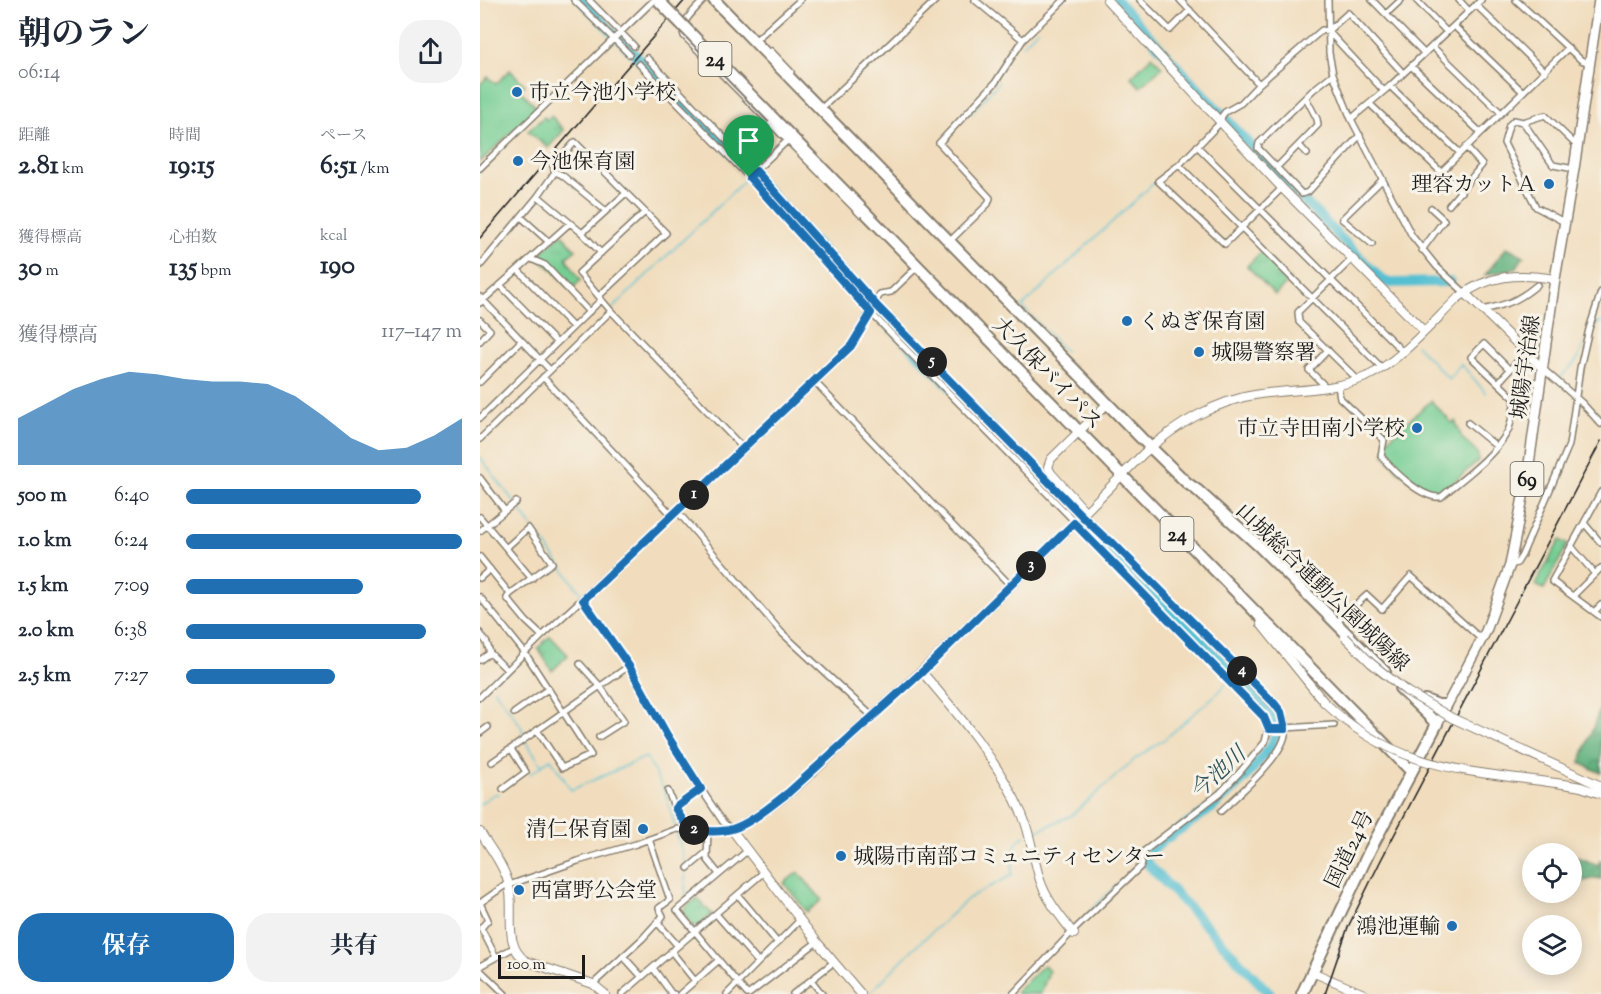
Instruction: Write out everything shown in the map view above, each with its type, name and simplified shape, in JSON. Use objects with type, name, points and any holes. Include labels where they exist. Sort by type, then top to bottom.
[{"type":"highway","name":"大久保バイパス","points":[[656,0],[1411,771]]},
{"type":"highway","name":"大久保バイパス","points":[[714,0],[1150,448],[1258,545],[1437,724]]},
{"type":"highway","points":[[1390,676],[1428,702],[1446,705]]},
{"type":"highway","name":"国道24号","points":[[1302,994],[1370,850],[1437,724]]},
{"type":"main road","name":"城陽宇治線","points":[[1437,724],[1481,639],[1510,565],[1525,491],[1555,279],[1599,0]]},
{"type":"street","points":[[574,0],[617,36],[634,46]]},
{"type":"street","points":[[590,0],[629,54]]},
{"type":"street","points":[[480,168],[656,0]]},
{"type":"street","points":[[480,697],[851,346],[880,294],[891,292],[918,267],[839,195],[684,36],[682,30],[684,23],[704,0]]},
{"type":"street","points":[[721,0],[824,106],[869,155],[876,168]]},
{"type":"street","points":[[758,38],[800,0]]},
{"type":"street","points":[[824,106],[936,0]]},
{"type":"street","points":[[975,0],[1023,40]]},
{"type":"street","points":[[946,240],[952,239],[988,204],[990,198],[939,143],[995,83],[1023,40],[1064,0]]},
{"type":"street","points":[[1107,0],[1222,117],[1282,188],[1424,331]]},
{"type":"street","points":[[1140,0],[1170,30],[1190,10]]},
{"type":"street","points":[[1180,0],[1259,84]]},
{"type":"street","points":[[1328,0],[1329,53],[1333,74],[1351,119],[1412,236],[1437,267],[1601,424]]},
{"type":"street","points":[[1372,0],[1424,53]]},
{"type":"street","points":[[1386,14],[1401,0]]},
{"type":"street","points":[[1416,0],[1447,32]]},
{"type":"street","points":[[1459,0],[1469,11]]},
{"type":"street","points":[[1351,119],[1390,86],[1481,0]]},
{"type":"street","points":[[1516,0],[1581,60],[1589,63]]},
{"type":"street","points":[[1476,5],[1545,72]]},
{"type":"street","points":[[1328,31],[1348,13],[1403,73]]},
{"type":"street","points":[[1454,26],[1523,92]]},
{"type":"street","points":[[1282,188],[1225,244],[1158,181],[1179,165],[1222,117],[1241,103],[1259,84],[1322,30],[1328,31],[1384,91]]},
{"type":"street","points":[[1432,46],[1509,125]]},
{"type":"street","points":[[1441,172],[1568,48]]},
{"type":"street","points":[[647,58],[1264,717],[1269,729],[1265,742],[1220,793],[1143,852],[1141,861],[1012,994]]},
{"type":"street","points":[[639,64],[748,177],[871,312],[1078,519],[1113,543],[1274,703],[1281,712],[1284,728],[1283,742],[1276,755],[1221,812]]},
{"type":"street","points":[[1411,66],[1481,133]]},
{"type":"street","points":[[1333,74],[1313,90],[1259,143],[1258,148],[1302,194],[1308,192],[1360,135]]},
{"type":"street","points":[[1390,86],[1460,153]]},
{"type":"street","points":[[1277,167],[1318,125],[1306,98]]},
{"type":"street","points":[[1370,104],[1461,192]]},
{"type":"street","points":[[1564,222],[1536,207],[1504,143],[1509,125],[1514,120],[1524,122],[1545,115],[1577,146]]},
{"type":"street","points":[[1524,122],[1553,165],[1574,169]]},
{"type":"street","points":[[748,177],[787,141]]},
{"type":"street","points":[[480,418],[666,233],[575,142],[553,166],[555,172],[562,175],[606,211]]},
{"type":"street","points":[[1299,145],[1307,154]]},
{"type":"street","points":[[1197,146],[1403,352]]},
{"type":"street","points":[[1449,205],[1482,165],[1466,147]]},
{"type":"street","points":[[1179,165],[1382,368]]},
{"type":"street","points":[[480,266],[555,172]]},
{"type":"street","points":[[1372,244],[1342,219],[1382,180]]},
{"type":"street","points":[[582,233],[626,193]]},
{"type":"street","points":[[538,196],[582,233],[601,254]]},
{"type":"street","points":[[1422,250],[1444,220],[1431,208]]},
{"type":"street","points":[[645,212],[579,273],[611,311],[744,449]]},
{"type":"street","points":[[521,217],[549,242]]},
{"type":"street","points":[[550,370],[481,300],[501,286],[570,223]]},
{"type":"street","points":[[531,259],[545,266],[589,312]]},
{"type":"street","points":[[1352,259],[1298,312],[1299,322],[1358,380]]},
{"type":"street","points":[[518,270],[573,327]]},
{"type":"street","points":[[496,957],[481,928],[488,920],[480,903],[508,885],[677,829],[732,830],[771,806],[922,672],[1150,448],[1191,419],[1225,402],[1258,394],[1338,386],[1358,380],[1382,368],[1403,352],[1465,293],[1488,281],[1509,275],[1555,279]]},
{"type":"street","points":[[1482,310],[1512,303],[1537,285]]},
{"type":"street","points":[[501,286],[557,343]]},
{"type":"street","points":[[1510,565],[1518,563],[1566,454],[1572,433],[1586,341],[1601,292]]},
{"type":"street","points":[[480,439],[611,311]]},
{"type":"street","points":[[480,320],[490,330],[480,341]]},
{"type":"street","points":[[480,382],[521,340]]},
{"type":"street","points":[[1510,370],[1484,344],[1471,357],[1515,399]]},
{"type":"street","points":[[1326,387],[1309,370],[1328,350]]},
{"type":"street","points":[[1498,383],[1525,352]]},
{"type":"street","points":[[543,377],[675,513],[781,632],[872,716]]},
{"type":"street","points":[[813,381],[1011,586]]},
{"type":"street","points":[[1515,399],[1518,399],[1534,382],[1541,381]]},
{"type":"street","points":[[1338,386],[1340,398],[1384,440],[1381,456],[1396,474],[1435,497],[1441,497],[1486,458],[1496,446],[1508,431],[1515,399]]},
{"type":"street","points":[[1078,519],[1048,467],[1051,459],[1107,404]]},
{"type":"street","points":[[1468,423],[1496,446]]},
{"type":"street","points":[[480,478],[505,511]]},
{"type":"street","points":[[1601,492],[1552,581],[1601,617]]},
{"type":"street","points":[[1596,500],[1601,505]]},
{"type":"street","points":[[480,531],[515,503]]},
{"type":"street","name":"山城総合運動公園城陽線","points":[[1215,506],[1371,663],[1406,691],[1452,718],[1601,786]]},
{"type":"street","points":[[480,517],[532,579]]},
{"type":"street","points":[[1584,523],[1601,543]]},
{"type":"street","points":[[507,547],[528,528],[552,563],[507,598],[542,636]]},
{"type":"street","points":[[1571,546],[1595,574]]},
{"type":"street","points":[[480,557],[510,594]]},
{"type":"street","points":[[480,578],[490,568]]},
{"type":"street","points":[[1573,596],[1601,568]]},
{"type":"street","points":[[1337,622],[1367,595],[1382,609],[1411,576],[1481,639]]},
{"type":"street","points":[[480,597],[525,653],[591,755],[562,768],[537,730]]},
{"type":"street","points":[[583,600],[629,666],[667,735],[723,822],[732,830],[817,942],[861,994]]},
{"type":"street","points":[[1245,602],[1324,702],[1357,730],[1403,754],[1455,770],[1562,784],[1601,794]]},
{"type":"street","points":[[1594,612],[1601,605]]},
{"type":"street","points":[[480,633],[490,653],[507,670]]},
{"type":"street","points":[[480,660],[490,653]]},
{"type":"street","points":[[580,664],[600,686],[624,721],[599,737]]},
{"type":"street","points":[[492,762],[629,666]]},
{"type":"street","points":[[922,672],[1001,773],[1022,815],[1040,882],[1046,895],[1073,933]]},
{"type":"street","points":[[514,712],[548,689]]},
{"type":"street","points":[[1269,729],[1334,725]]},
{"type":"street","points":[[480,733],[488,726]]},
{"type":"street","points":[[503,789],[526,772],[511,749]]},
{"type":"street","points":[[675,808],[701,789]]},
{"type":"street","points":[[668,791],[675,808],[689,830]]},
{"type":"street","points":[[708,831],[707,859],[719,874]]},
{"type":"street","points":[[481,834],[508,885],[513,948],[526,961],[593,984],[605,994]]},
{"type":"street","points":[[593,984],[663,916],[659,908],[670,900],[649,839]]},
{"type":"street","points":[[747,851],[677,910],[748,994],[817,942]]},
{"type":"street","points":[[688,868],[707,852]]},
{"type":"street","points":[[622,994],[764,872]]},
{"type":"street","points":[[738,895],[777,942]]},
{"type":"street","points":[[716,914],[758,962]]},
{"type":"street","points":[[727,994],[800,920]]},
{"type":"street","points":[[657,922],[678,946]]},
{"type":"street","points":[[504,994],[480,968],[513,948]]},
{"type":"street","points":[[671,951],[695,981]]},
{"type":"street","points":[[623,956],[642,977]]},
{"type":"street","points":[[680,994],[719,960]]},
{"type":"street","points":[[793,994],[834,962]]},
{"type":"street","points":[[652,968],[671,994]]},
{"type":"street","points":[[1312,972],[1364,994]]},
{"type":"street","points":[[811,980],[822,994]]},
{"type":"green space","points":[[1152,56],[1162,67],[1140,87],[1131,77]]},
{"type":"green space","points":[[510,70],[525,85],[520,90],[537,108],[480,162],[480,84],[488,77],[496,84]]},
{"type":"green space","points":[[551,116],[564,130],[548,148],[528,131],[544,117],[547,120]]},
{"type":"green space","points":[[562,234],[576,250],[566,258],[581,280],[571,290],[554,271],[539,259],[538,255]]},
{"type":"green space","points":[[1507,247],[1524,256],[1516,268],[1485,275]]},
{"type":"green space","points":[[1262,251],[1290,280],[1275,295],[1247,266]]},
{"type":"green space","points":[[1431,401],[1452,423],[1455,421],[1462,438],[1477,452],[1479,460],[1439,495],[1435,495],[1399,472],[1384,454],[1387,440]]},
{"type":"green space","points":[[1560,540],[1568,544],[1544,589],[1535,585]]},
{"type":"green space","points":[[550,636],[568,655],[552,671],[538,648]]},
{"type":"green space","points":[[1601,706],[1601,773],[1580,763]]},
{"type":"green space","points":[[1582,859],[1598,865],[1601,859],[1601,879],[1595,878],[1582,882]]},
{"type":"green space","points":[[798,872],[822,900],[807,912],[784,883]]},
{"type":"green space","points":[[697,898],[712,914],[698,927],[693,926],[684,914],[684,909]]},
{"type":"green space","points":[[1044,965],[1049,971],[1041,994],[1018,994],[1016,992]]},
{"type":"waterway","name":"今池川","points":[[581,0],[736,157],[876,312],[1045,482]]},
{"type":"waterway","points":[[1116,0],[1264,160],[1382,280],[1390,283],[1450,282]]},
{"type":"waterway","points":[[1023,45],[1038,29]]},
{"type":"waterway","points":[[970,114],[999,82]]},
{"type":"waterway","points":[[612,309],[747,178]]},
{"type":"waterway","points":[[1086,246],[1154,183]]},
{"type":"waterway","points":[[1065,351],[1022,307],[1084,248]]},
{"type":"waterway","points":[[1591,331],[1601,322]]},
{"type":"waterway","points":[[1561,377],[1578,359],[1585,340]]},
{"type":"waterway","points":[[1416,345],[1449,379],[1461,364],[1486,393]]},
{"type":"waterway","points":[[1579,394],[1601,417]]},
{"type":"waterway","points":[[480,457],[514,502]]},
{"type":"waterway","points":[[517,506],[583,596]]},
{"type":"waterway","name":"今池川","points":[[1079,517],[1274,714],[1278,727],[1272,745],[1245,778],[1213,807],[1164,840],[1143,859],[1270,994]]},
{"type":"waterway","name":"今池川","points":[[1230,679],[1234,674]]},
{"type":"waterway","points":[[1035,832],[1072,815],[1135,759],[1166,738],[1220,691],[1227,682]]},
{"type":"waterway","points":[[494,689],[521,726],[524,736]]},
{"type":"waterway","points":[[526,741],[542,766],[530,774]]},
{"type":"waterway","points":[[541,765],[551,759],[571,790],[646,757],[665,792],[675,826]]},
{"type":"waterway","points":[[480,804],[494,794],[499,794]]},
{"type":"waterway","points":[[676,832],[684,860],[687,899]]},
{"type":"waterway","points":[[872,991],[913,949],[969,898],[1012,875],[1015,847],[1025,836]]},
{"type":"waterway","points":[[1085,916],[1140,862]]},
{"type":"railway","points":[[480,238],[685,0]]},
{"type":"railway","points":[[1325,994],[1348,927],[1381,860],[1601,441]]},
{"type":"place","name":"市立今池小学校","points":[[517,92]]},
{"type":"place","name":"今池保育園","points":[[518,161]]},
{"type":"place","name":"理容カットＡ","points":[[1549,184]]},
{"type":"place","name":"くぬぎ保育園","points":[[1127,321]]},
{"type":"place","name":"城陽警察署","points":[[1199,352]]},
{"type":"place","name":"市立寺田南小学校","points":[[1417,428]]},
{"type":"place","name":"清仁保育園","points":[[643,829]]},
{"type":"place","name":"城陽市南部コミュニティセンター","points":[[841,856]]},
{"type":"place","name":"西富野公会堂","points":[[519,890]]},
{"type":"place","name":"鴻池運輸","points":[[1452,926]]},
{"type":"route","points":[[756,171],[877,306],[957,389],[1082,516],[1113,543],[1274,703],[1281,712],[1285,729],[1269,729],[1264,717],[1141,594],[1074,523],[922,672],[788,793],[732,830],[689,830],[675,808],[701,789],[667,735],[629,666],[583,600],[851,346],[871,313],[749,177],[756,171]]}]
